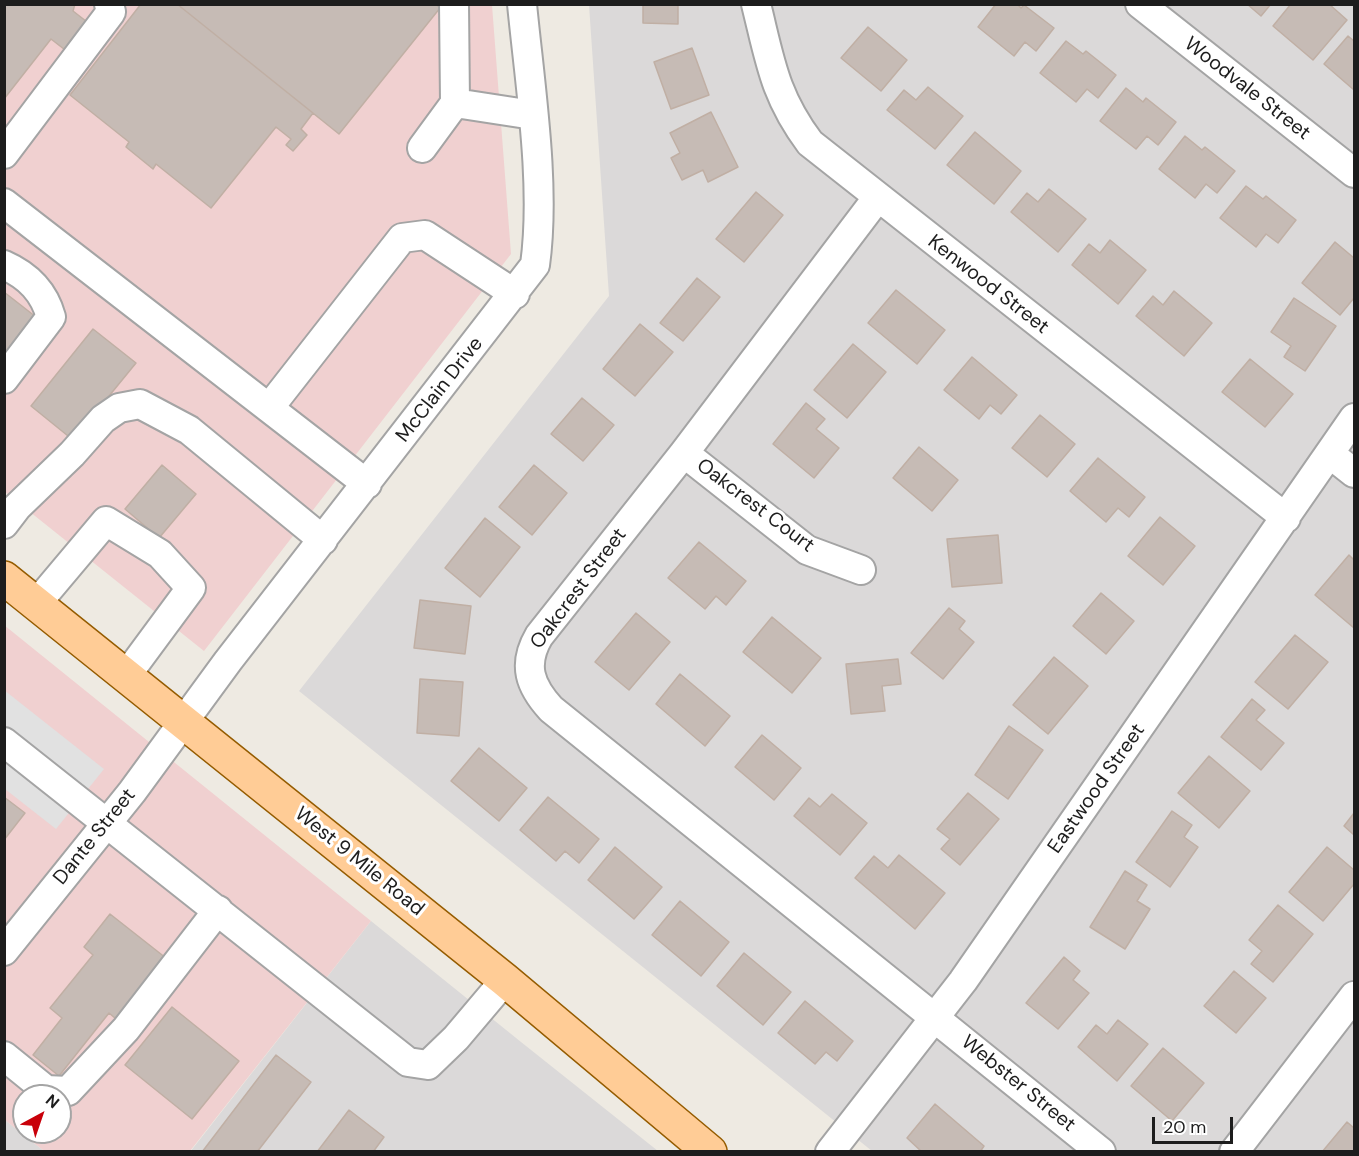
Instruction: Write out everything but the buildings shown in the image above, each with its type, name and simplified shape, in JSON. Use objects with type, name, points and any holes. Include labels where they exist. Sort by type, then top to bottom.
[{"type":"main road","name":"West 9 Mile Road","points":[[4,578],[505,980],[710,1152]]},
{"type":"street","points":[[4,154],[111,12],[109,4]]},
{"type":"street","points":[[422,148],[455,103],[454,4]]},
{"type":"street","name":"McClain Drive","points":[[184,721],[535,266],[539,235],[533,115],[522,4]]},
{"type":"street","name":"Kenwood Street","points":[[756,4],[775,81],[791,118],[810,142],[1286,518]]},
{"type":"street","name":"Woodvale Street","points":[[1140,4],[1354,173]]},
{"type":"street","points":[[455,103],[533,115]]},
{"type":"street","name":"Oakcrest Street","points":[[878,198],[684,453],[539,636],[529,659],[532,682],[540,697],[551,710],[935,1017]]},
{"type":"street","points":[[4,203],[367,484]]},
{"type":"street","points":[[269,408],[402,238],[425,235],[515,294]]},
{"type":"street","points":[[4,265],[16,270],[45,296],[51,317],[4,379]]},
{"type":"street","points":[[4,524],[17,507],[72,454],[103,419],[119,408],[140,404],[189,430],[323,540]]},
{"type":"street","name":"Eastwood Street","points":[[830,1152],[963,981],[1354,418]]},
{"type":"street","name":"Oakcrest Court","points":[[684,453],[807,550],[861,570]]},
{"type":"street","points":[[1330,454],[1354,473]]},
{"type":"street","points":[[37,603],[105,521],[160,554],[191,588],[126,676]]},
{"type":"street","name":"Dante Street","points":[[4,951],[184,721]]},
{"type":"street","points":[[4,742],[108,821],[408,1062],[429,1065],[456,1038],[505,980]]},
{"type":"street","points":[[4,1056],[46,1090],[68,1091],[92,1068],[158,989],[218,910]]},
{"type":"street","points":[[1233,1152],[1354,996]]},
{"type":"street","name":"Webster Street","points":[[935,1017],[1101,1152]]},
{"type":"shaded area","points":[[4,5],[492,5],[511,254],[204,651],[5,492]]},
{"type":"shaded area","points":[[589,5],[1354,5],[1354,1151],[872,1151],[299,691],[609,296]]},
{"type":"shaded area","points":[[4,625],[371,921],[190,1151],[44,1151],[35,1144],[72,1144],[72,1084],[12,1084],[12,1126],[5,1120]]},
{"type":"shaded area","points":[[4,690],[104,769],[56,829],[5,789]]},
{"type":"shaded area","points":[[371,921],[521,1042],[658,1151],[190,1152]]},
{"type":"shaded area","points":[[5,1120],[12,1126],[12,1144],[35,1144],[44,1151],[5,1151]]}]
